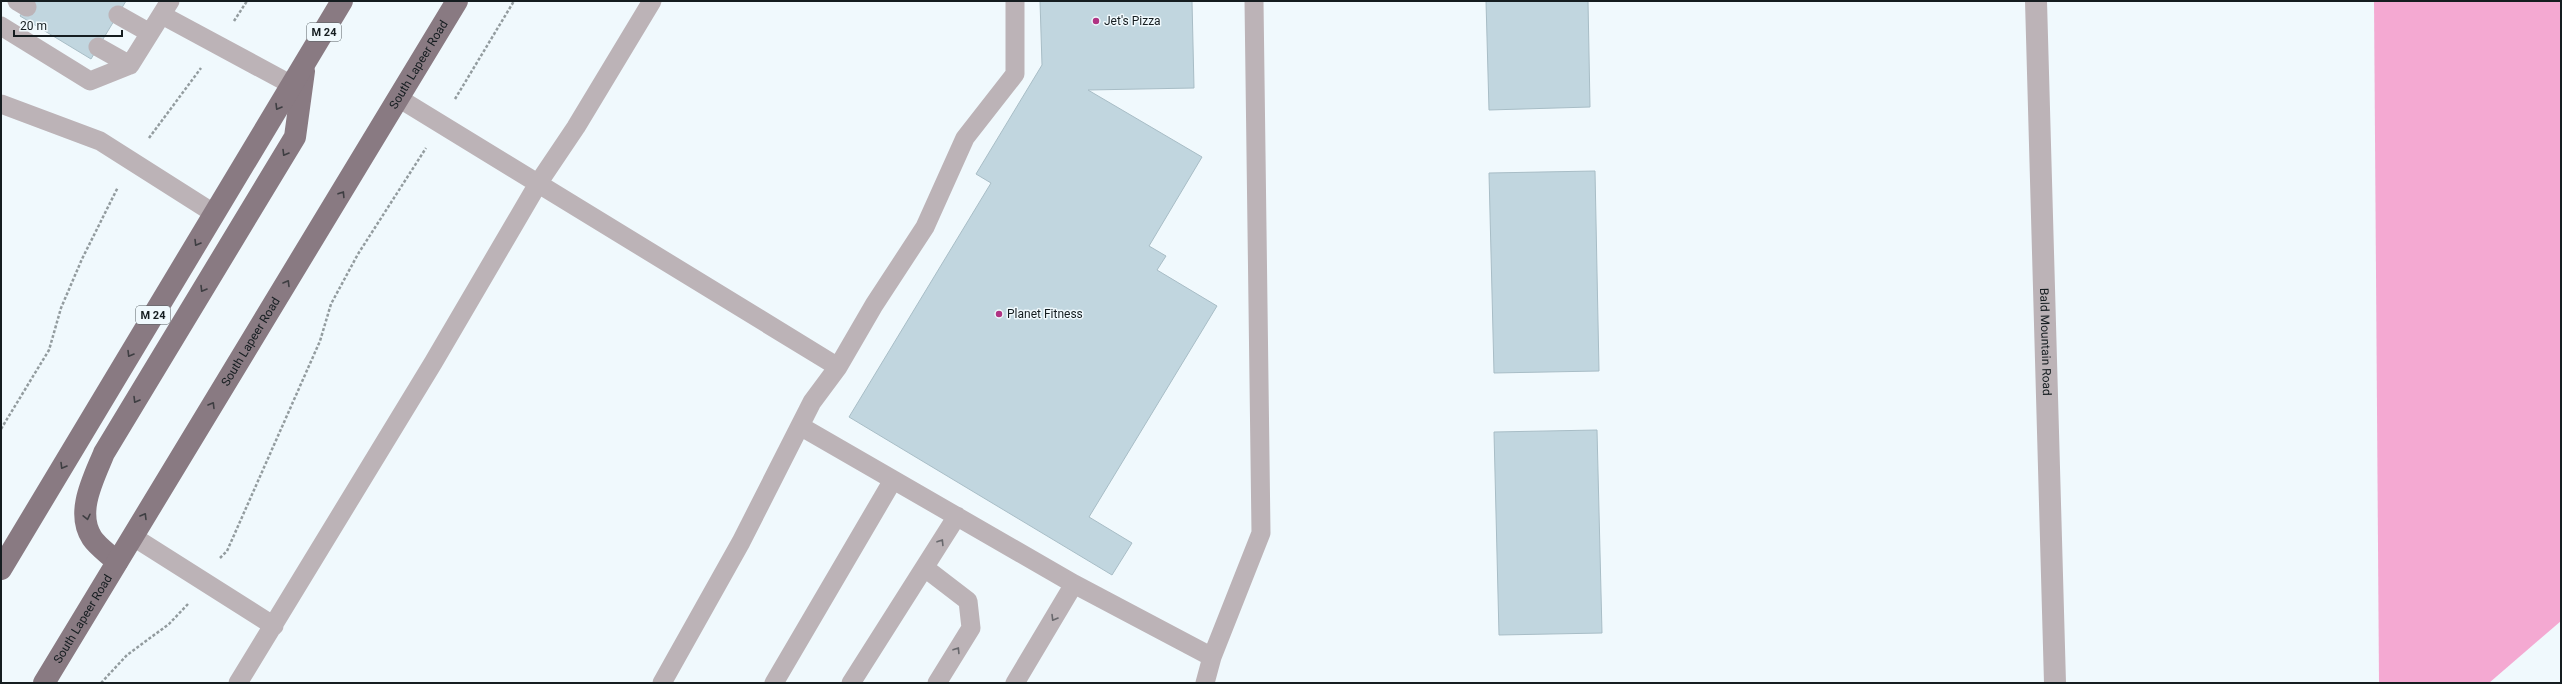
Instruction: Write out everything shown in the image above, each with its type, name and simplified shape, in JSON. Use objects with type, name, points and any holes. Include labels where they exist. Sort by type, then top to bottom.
[{"type":"main road","name":"M 24","points":[[1,569],[342,1]]},
{"type":"main road","name":"South Lapeer Road","points":[[44,683],[132,536],[400,99],[457,1]]},
{"type":"main road","points":[[117,562],[92,538],[85,512],[90,486],[104,453],[295,137],[306,62]]},
{"type":"street","name":"Bald Mountain Road","points":[[2036,1],[2055,683]]},
{"type":"lane","points":[[238,683],[433,363],[539,182],[580,120],[652,1]]},
{"type":"lane","points":[[662,683],[741,542],[812,402],[838,367],[874,306],[925,227],[965,138],[1015,74],[1015,1]]},
{"type":"lane","points":[[1205,683],[1212,657],[1261,533],[1254,1]]},
{"type":"lane","points":[[1,26],[90,81],[130,65],[166,8],[217,46],[292,86]]},
{"type":"lane","points":[[118,14],[150,33]]},
{"type":"lane","points":[[98,47],[130,65]]},
{"type":"lane","points":[[400,99],[539,182],[838,367]]},
{"type":"lane","points":[[1,104],[100,141],[215,214]]},
{"type":"lane","points":[[800,426],[1074,584],[1212,657]]},
{"type":"lane","points":[[774,683],[893,480]]},
{"type":"lane","points":[[851,683],[957,516]]},
{"type":"lane","points":[[132,536],[202,582],[274,626]]},
{"type":"lane","points":[[925,568],[968,601],[971,628],[937,683]]},
{"type":"lane","points":[[1015,683],[1074,584]]},
{"type":"path","points":[[1,429],[49,350],[61,308],[82,259],[130,160],[157,128],[217,46],[247,1]]},
{"type":"path","points":[[101,683],[127,655],[169,624],[185,608],[210,569],[227,551],[320,341],[331,304],[358,254],[442,123],[514,1]]},
{"type":"shaded area","points":[[2374,1],[2561,1],[2561,621],[2489,683],[2379,683]]},
{"type":"building","points":[[29,1],[126,1],[91,59],[20,16]]},
{"type":"building","points":[[1040,1],[1192,1],[1194,88],[1088,90],[1202,157],[1149,246],[1166,256],[1157,270],[1217,306],[1089,517],[1132,543],[1112,575],[849,417],[991,183],[976,174],[1042,65]]},
{"type":"building","points":[[1486,1],[1588,1],[1590,107],[1489,110]]},
{"type":"building","points":[[1595,171],[1599,371],[1494,373],[1489,173]]},
{"type":"building","points":[[1597,430],[1602,633],[1499,635],[1494,432]]},
{"type":"place","name":"Jet's Pizza","points":[[1096,21]]},
{"type":"place","name":"Planet Fitness","points":[[999,314]]}]
